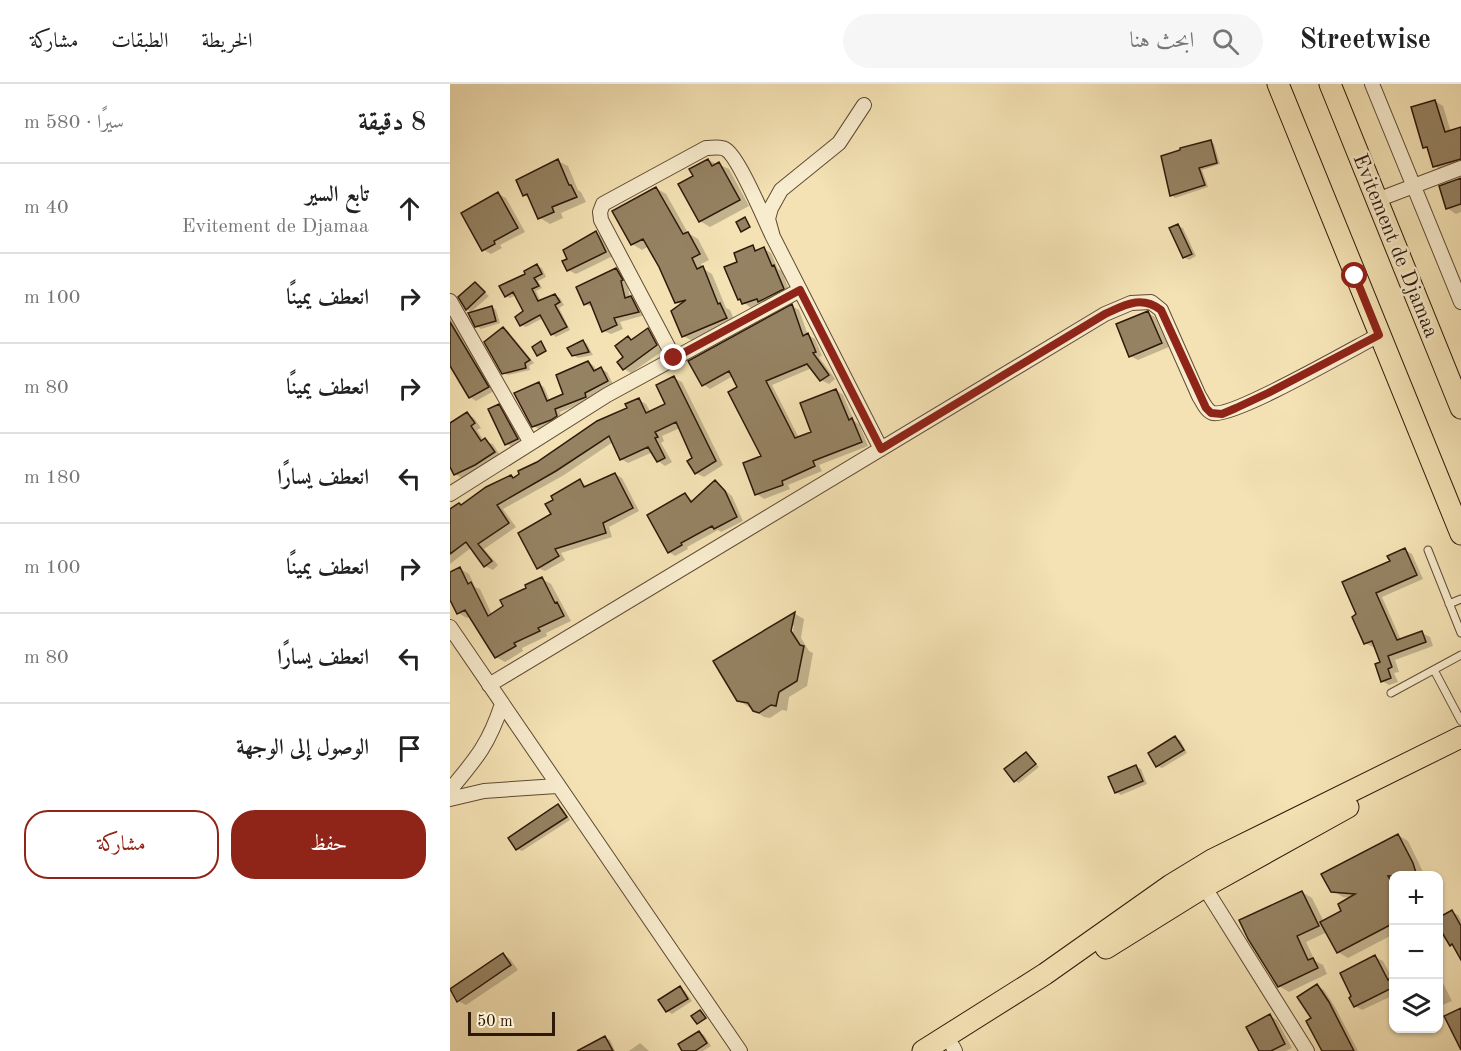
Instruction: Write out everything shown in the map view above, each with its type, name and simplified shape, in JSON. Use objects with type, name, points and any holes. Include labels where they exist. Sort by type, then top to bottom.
[{"type":"main road","points":[[1278,84],[1461,534]]},
{"type":"main road","name":"Evitement de Djamaa","points":[[1330,84],[1461,408]]},
{"type":"main road","points":[[951,1050],[1121,938],[1199,879],[1230,851],[1461,736]]},
{"type":"main road","points":[[923,1051],[1199,879],[1461,752]]},
{"type":"street","points":[[1372,84],[1461,302]]},
{"type":"street","points":[[773,237],[768,219],[781,190],[839,144],[864,105]]},
{"type":"street","points":[[674,358],[601,220],[600,212],[603,204],[706,148],[727,149],[736,161],[881,449]]},
{"type":"street","points":[[1377,200],[1461,168]]},
{"type":"street","points":[[450,495],[607,395],[800,290]]},
{"type":"street","points":[[450,301],[531,443]]},
{"type":"street","points":[[489,685],[1105,314],[1131,303],[1151,302],[1161,310],[1199,396],[1211,413],[1222,414],[1268,393],[1379,335]]},
{"type":"street","points":[[450,627],[740,1051]]},
{"type":"street","points":[[450,790],[477,758],[493,731],[502,704]]},
{"type":"street","points":[[450,798],[484,791],[557,786]]},
{"type":"street","points":[[1199,879],[1307,1051]]},
{"type":"lane","points":[[1428,550],[1461,633]]},
{"type":"lane","points":[[1449,604],[1461,598]]},
{"type":"lane","points":[[1391,693],[1461,655]]},
{"type":"lane","points":[[1434,670],[1461,721]]},
{"type":"building","points":[[1435,100],[1445,132],[1461,127],[1461,159],[1433,167],[1427,147],[1423,148],[1411,107]]},
{"type":"building","points":[[1211,140],[1217,163],[1199,168],[1205,185],[1170,196],[1161,156],[1180,150],[1180,148]]},
{"type":"building","points":[[558,159],[577,197],[552,207],[554,212],[538,219],[527,194],[523,196],[516,180]]},
{"type":"building","points":[[708,159],[712,166],[719,162],[740,200],[699,222],[678,184],[693,176],[689,169]]},
{"type":"building","points":[[1461,178],[1461,204],[1446,209],[1439,186]]},
{"type":"building","points":[[656,187],[683,234],[688,232],[700,254],[692,258],[697,269],[703,266],[718,304],[720,303],[727,318],[682,337],[671,311],[686,300],[675,303],[643,239],[631,245],[612,211]]},
{"type":"building","points":[[498,192],[518,228],[494,241],[495,244],[482,251],[461,213]]},
{"type":"building","points":[[745,217],[750,227],[741,232],[736,222]]},
{"type":"building","points":[[1178,224],[1192,254],[1183,258],[1169,228]]},
{"type":"building","points":[[596,231],[606,252],[567,271],[562,261],[567,259],[563,250]]},
{"type":"building","points":[[753,245],[755,251],[764,247],[784,289],[758,302],[757,299],[742,304],[740,299],[738,300],[724,267],[737,262],[734,253]]},
{"type":"building","points":[[537,264],[542,274],[534,278],[539,286],[532,289],[538,301],[555,294],[560,302],[555,305],[567,327],[551,335],[540,315],[520,326],[515,317],[523,311],[513,292],[505,297],[499,286],[525,274],[524,271]]},
{"type":"building","points":[[616,268],[623,280],[621,281],[625,298],[631,296],[639,312],[614,318],[617,325],[602,332],[590,302],[584,305],[576,287]]},
{"type":"building","points":[[475,282],[485,292],[466,310],[458,297]]},
{"type":"building","points":[[792,304],[803,336],[808,333],[816,352],[813,353],[829,375],[820,381],[807,364],[766,381],[795,438],[811,432],[800,403],[836,389],[849,420],[852,418],[862,442],[813,461],[815,466],[782,481],[783,485],[755,495],[743,463],[761,456],[728,392],[737,387],[729,371],[702,386],[688,361]]},
{"type":"building","points":[[492,306],[496,321],[475,327],[468,313]]},
{"type":"building","points":[[1148,311],[1162,343],[1129,357],[1116,324]]},
{"type":"building","points":[[450,322],[489,387],[469,398],[450,366]]},
{"type":"building","points":[[503,327],[530,360],[525,363],[526,368],[502,374],[484,342]]},
{"type":"building","points":[[648,328],[657,345],[623,370],[617,362],[623,357],[615,346],[628,336],[631,340]]},
{"type":"building","points":[[583,340],[589,352],[572,356],[567,348]]},
{"type":"building","points":[[541,341],[546,351],[537,356],[532,347]]},
{"type":"building","points":[[588,361],[594,371],[601,367],[608,381],[585,393],[586,397],[555,409],[557,416],[551,420],[532,427],[514,393],[539,382],[547,401],[563,394],[556,375]]},
{"type":"building","points":[[674,376],[716,461],[695,474],[687,461],[692,458],[676,422],[655,432],[658,437],[655,438],[665,458],[657,462],[648,447],[620,460],[609,436],[556,471],[497,505],[509,523],[478,544],[492,561],[484,567],[466,542],[450,554],[450,509],[459,503],[461,505],[486,487],[511,475],[513,478],[519,474],[518,471],[537,462],[597,421],[627,408],[625,404],[639,398],[646,413],[665,404],[656,385]]},
{"type":"building","points":[[499,404],[518,439],[505,445],[488,409]]},
{"type":"building","points":[[467,412],[475,423],[471,426],[481,441],[485,438],[495,452],[454,475],[450,467],[450,423]]},
{"type":"building","points":[[615,473],[633,508],[603,523],[606,533],[555,549],[559,556],[537,569],[518,533],[551,514],[545,504],[553,500],[551,496],[580,479],[584,487]]},
{"type":"building","points":[[715,480],[725,491],[737,517],[714,529],[712,526],[668,553],[647,515],[685,493],[691,502]]},
{"type":"building","points":[[1405,548],[1417,575],[1376,593],[1397,640],[1422,631],[1426,642],[1388,656],[1392,667],[1388,669],[1391,678],[1381,682],[1375,664],[1380,662],[1372,641],[1364,644],[1352,617],[1356,614],[1342,582],[1390,561],[1387,556]]},
{"type":"building","points":[[460,567],[468,584],[471,582],[488,616],[503,606],[500,600],[526,588],[525,585],[542,577],[564,616],[538,628],[540,631],[514,643],[516,646],[495,658],[465,610],[457,614],[450,600],[450,572]]},
{"type":"building","points":[[795,612],[791,631],[800,645],[804,646],[797,681],[779,692],[776,706],[771,705],[759,713],[753,711],[748,703],[737,701],[713,661]]},
{"type":"building","points":[[1175,736],[1184,750],[1156,767],[1148,753]]},
{"type":"building","points":[[1026,752],[1036,764],[1014,782],[1004,769]]},
{"type":"building","points":[[1136,765],[1143,781],[1115,793],[1108,777]]},
{"type":"building","points":[[558,804],[567,817],[516,850],[508,838]]},
{"type":"building","points":[[1398,834],[1415,871],[1389,871],[1389,926],[1337,953],[1320,922],[1341,911],[1338,904],[1355,894],[1331,892],[1321,874]]},
{"type":"building","points":[[1302,891],[1319,926],[1297,936],[1308,960],[1313,958],[1318,968],[1278,987],[1239,920]]},
{"type":"building","points":[[1452,910],[1461,926],[1461,960],[1452,944],[1450,946],[1443,934],[1443,915]]},
{"type":"building","points":[[503,953],[511,965],[457,1002],[450,989]]},
{"type":"building","points":[[1375,955],[1389,979],[1389,990],[1354,1007],[1340,973]]},
{"type":"building","points":[[1317,984],[1329,1002],[1354,1051],[1322,1051],[1306,1021],[1311,1018],[1297,997]]},
{"type":"building","points":[[680,986],[688,999],[666,1012],[658,1000]]},
{"type":"building","points":[[1461,1008],[1461,1050],[1444,1016]]},
{"type":"building","points":[[700,1010],[706,1018],[697,1024],[691,1016]]},
{"type":"building","points":[[1270,1014],[1285,1044],[1271,1051],[1259,1051],[1246,1027]]},
{"type":"building","points":[[699,1031],[707,1043],[695,1051],[682,1051],[678,1044]]},
{"type":"building","points":[[605,1036],[613,1051],[577,1051]]},
{"type":"route","points":[[674,358],[800,290],[881,449],[1105,314],[1131,303],[1151,302],[1161,310],[1206,408],[1211,413],[1222,414],[1268,393],[1379,335],[1355,276]]}]
